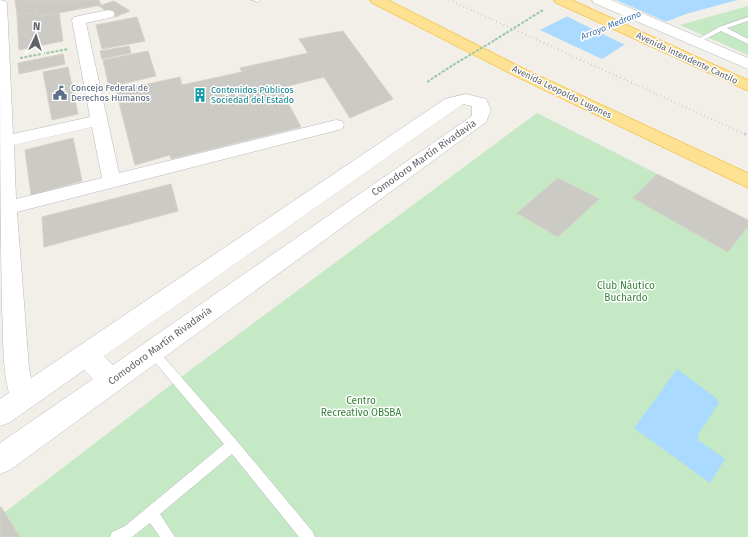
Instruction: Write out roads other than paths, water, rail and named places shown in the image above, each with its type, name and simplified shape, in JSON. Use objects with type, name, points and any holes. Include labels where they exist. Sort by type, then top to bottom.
[{"type":"highway","name":"Avenida Leopoldo Lugones","points":[[377,0],[521,73],[748,181]]},
{"type":"highway","name":"Avenida Intendente Cantilo","points":[[561,0],[748,86]]},
{"type":"street","name":"Avenida Intendente Cantilo","points":[[599,0],[748,64]]},
{"type":"street","points":[[0,4],[2,104],[6,141],[3,176],[7,208],[17,368],[23,399]]},
{"type":"street","points":[[108,14],[78,20],[112,182]]},
{"type":"street","name":"Comodoro Martín Rivadavia","points":[[0,414],[451,103],[459,98],[472,99],[480,104],[482,110],[480,118],[0,460]]},
{"type":"street","points":[[6,141],[100,120]]},
{"type":"street","points":[[7,208],[336,125]]},
{"type":"street","points":[[86,355],[112,381]]},
{"type":"lane","points":[[696,42],[721,28],[748,19]]},
{"type":"lane","points":[[721,28],[748,42]]},
{"type":"lane","points":[[152,351],[233,445],[308,537]]},
{"type":"lane","points":[[117,537],[130,531],[233,445]]},
{"type":"lane","points":[[151,512],[168,537]]},
{"type":"water","name":"Arroyo Medrano","points":[[600,0],[737,0],[686,14],[652,27],[602,59],[540,30]]},
{"type":"water","points":[[677,369],[716,398],[719,403],[698,435],[698,440],[725,459],[710,483],[634,428]]},
{"type":"railway","points":[[449,0],[747,135]]},
{"type":"place","name":"Concejo Federal de Derechos Humanos","points":[[60,93]]},
{"type":"place","name":"Contenidos Públicos Sociedad del Estado","points":[[200,95]]},
{"type":"park label","name":"Club Náutico Buchardo","points":[[626,292]]},
{"type":"park label","name":"Centro Recreativo OBSBA","points":[[361,406]]}]
